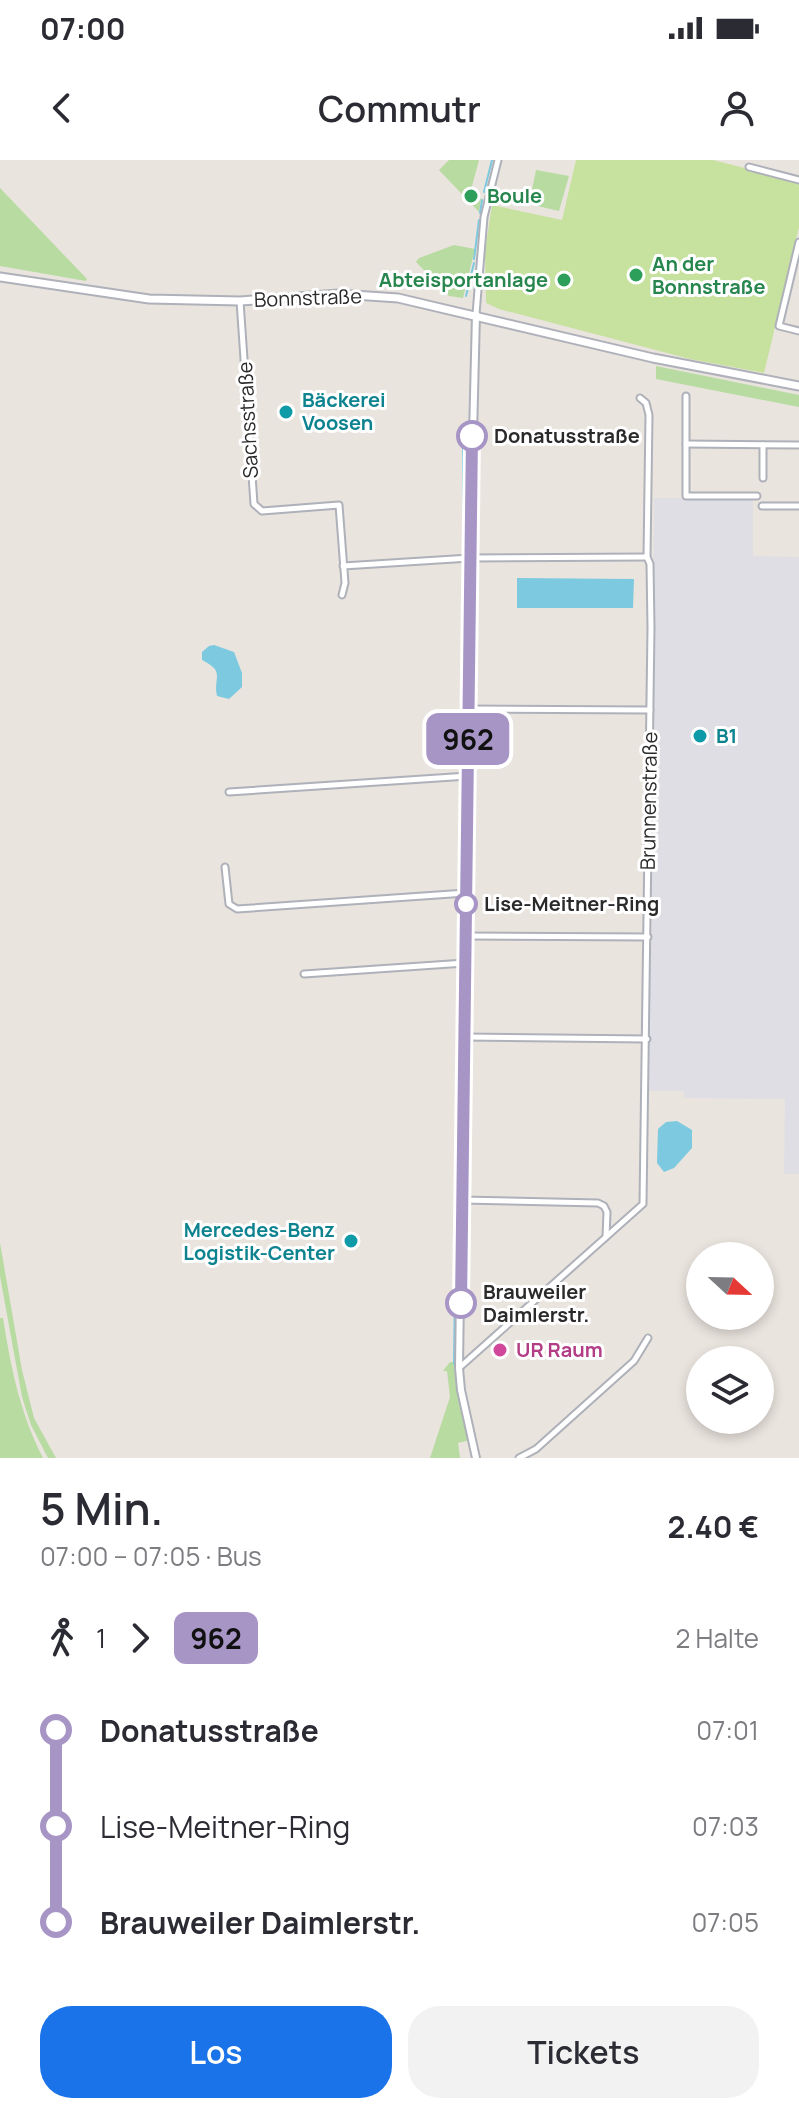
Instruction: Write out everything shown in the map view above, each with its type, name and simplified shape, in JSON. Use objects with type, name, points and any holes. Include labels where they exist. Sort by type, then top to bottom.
[{"type":"main road","name":"Bonnstraße","points":[[0,277],[149,299],[240,301],[339,294],[415,300],[653,358],[799,386]]},
{"type":"street","points":[[476,1458],[459,1368],[466,776],[476,314],[484,217],[498,160]]},
{"type":"street","points":[[750,165],[799,180]]},
{"type":"street","points":[[799,242],[779,326],[799,331]]},
{"type":"street","name":"Sachsstraße","points":[[240,301],[254,504],[262,511],[339,505],[345,583],[342,595]]},
{"type":"street","points":[[686,396],[686,496],[757,496]]},
{"type":"street","name":"Brunnenstraße","points":[[459,1368],[643,1204],[650,564],[647,557],[649,415],[646,403],[640,398]]},
{"type":"street","points":[[686,444],[799,445]]},
{"type":"street","points":[[763,445],[763,478]]},
{"type":"street","points":[[762,506],[799,506]]},
{"type":"street","points":[[343,566],[470,558],[647,557]]},
{"type":"street","points":[[469,709],[650,710]]},
{"type":"street","points":[[229,792],[466,776]]},
{"type":"street","points":[[225,867],[229,904],[237,909],[465,893]]},
{"type":"street","points":[[465,936],[648,937]]},
{"type":"street","points":[[304,974],[463,963]]},
{"type":"street","points":[[464,1037],[647,1039]]},
{"type":"street","points":[[461,1200],[598,1203],[607,1212],[606,1238]]},
{"type":"street","points":[[519,1458],[536,1449],[634,1361],[648,1338]]},
{"type":"shaded area","points":[[654,498],[753,499],[753,556],[799,557],[799,1174],[784,1174],[785,1099],[684,1098],[684,1091],[647,1091],[652,919]]},
{"type":"green space","points":[[449,160],[479,160],[471,190],[481,199],[479,212],[439,170]]},
{"type":"green space","name":"An der Bonnstraße","points":[[576,160],[713,160],[799,182],[799,227],[764,373],[690,359],[486,303],[485,251],[492,205],[562,220]]},
{"type":"green space","points":[[536,170],[569,176],[559,211],[529,204]]},
{"type":"green space","points":[[0,188],[87,279],[86,281],[0,266]]},
{"type":"green space","points":[[454,245],[475,249],[463,298],[449,296],[416,262],[419,258]]},
{"type":"green space","points":[[656,366],[799,395],[799,407],[656,379]]},
{"type":"green space","points":[[0,1243],[22,1370],[34,1418],[56,1458],[48,1458],[31,1425],[22,1397],[0,1276]]},
{"type":"green space","points":[[0,1318],[3,1318],[22,1407],[43,1458],[0,1458]]},
{"type":"green space","points":[[450,1362],[457,1362],[458,1390],[470,1440],[458,1443],[460,1458],[430,1458],[450,1397],[447,1371],[443,1371]]},
{"type":"water","points":[[517,578],[634,579],[633,608],[517,608]]},
{"type":"water","points":[[214,645],[234,652],[242,673],[242,687],[229,699],[217,696],[216,672],[202,660],[202,652]]},
{"type":"water","points":[[677,1121],[692,1130],[692,1148],[674,1168],[664,1172],[657,1163],[658,1129],[666,1122]]},
{"type":"waterway","points":[[484,192],[492,160]]},
{"type":"waterway","points":[[480,213],[482,200]]},
{"type":"waterway","points":[[474,259],[479,220]]},
{"type":"waterway","points":[[466,296],[474,263]]},
{"type":"waterway","points":[[463,446],[463,538]]},
{"type":"waterway","points":[[460,890],[463,580]]},
{"type":"waterway","points":[[454,1364],[460,897]]},
{"type":"bus line","name":"962","points":[[461,1303],[472,436]]},
{"type":"place","name":"Boule","points":[[471,196]]},
{"type":"place","name":"An der Bonnstraße","points":[[636,275]]},
{"type":"place","name":"Abteisportanlage","points":[[564,280]]},
{"type":"place","name":"Bäckerei Voosen","points":[[286,412]]},
{"type":"place","name":"Donatusstraße","points":[[472,436]]},
{"type":"place","name":"B1","points":[[700,736]]},
{"type":"place","name":"Lise-Meitner-Ring","points":[[466,904]]},
{"type":"place","name":"Mercedes-Benz Logistik-Center","points":[[351,1241]]},
{"type":"place","name":"Brauweiler Daimlerstr.","points":[[461,1303]]},
{"type":"place","name":"UR Raum","points":[[500,1350]]}]
